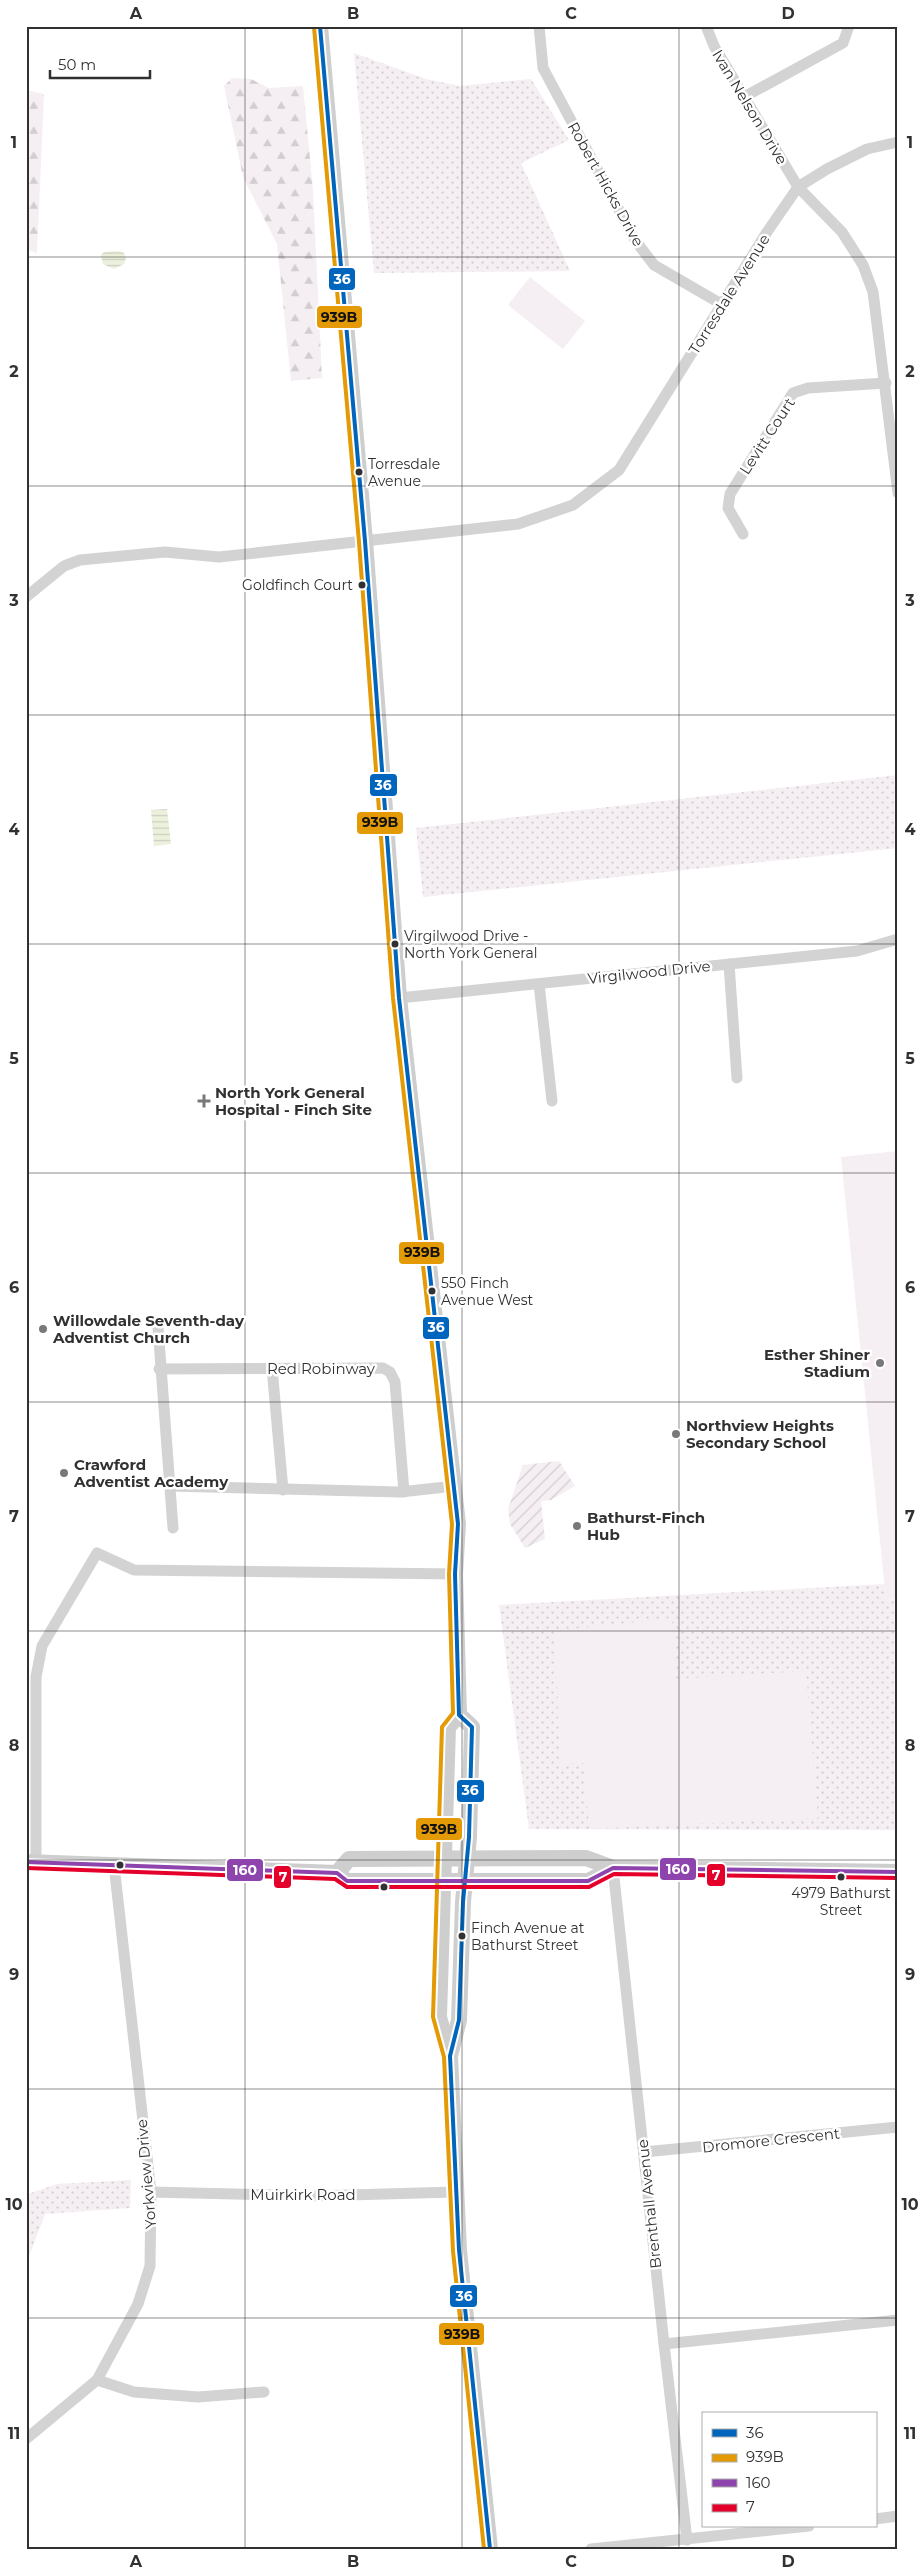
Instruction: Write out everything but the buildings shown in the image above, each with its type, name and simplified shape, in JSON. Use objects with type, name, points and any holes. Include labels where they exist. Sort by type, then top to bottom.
[{"type":"main road","points":[[320,26],[365,541],[399,998],[455,1486],[458,1524],[455,1574],[459,1715],[472,1727],[460,2020],[450,2056]]},
{"type":"main road","points":[[459,1715],[448,1726],[439,2017],[450,2056],[455,2192],[490,2549]]},
{"type":"main road","points":[[337,1873],[349,1859],[444,1858],[586,1858],[613,1868],[898,1872]]},
{"type":"main road","points":[[31,1862],[337,1873],[347,1881],[443,1882],[588,1881],[613,1868]]},
{"type":"street","name":"Robert Hicks Drive","points":[[539,26],[544,68],[635,240],[654,265],[723,305]]},
{"type":"street","name":"Ivan Nelson Drive","points":[[706,26],[714,46],[798,187],[842,232],[863,265],[873,292],[886,383],[898,493]]},
{"type":"street","points":[[744,97],[842,43],[849,26]]},
{"type":"street","name":"Torresdale Avenue","points":[[365,541],[518,524],[573,505],[619,470],[767,232],[798,187],[826,169],[867,149],[898,142]]},
{"type":"street","name":"Levitt Court","points":[[743,534],[728,508],[730,494],[793,394],[808,388],[886,383]]},
{"type":"street","points":[[26,598],[64,566],[80,560],[165,552],[219,557],[365,541]]},
{"type":"street","name":"Virgilwood Drive","points":[[399,998],[857,951],[898,939]]},
{"type":"street","points":[[729,964],[737,1078]]},
{"type":"street","points":[[539,984],[552,1101]]},
{"type":"street","points":[[158,1327],[159,1369],[173,1528]]},
{"type":"street","name":"Red Robinway","points":[[159,1369],[377,1366],[390,1372],[395,1382],[404,1492]]},
{"type":"street","points":[[272,1368],[283,1490]]},
{"type":"street","points":[[169,1486],[404,1492],[455,1486]]},
{"type":"street","points":[[31,1862],[36,1677],[46,1638],[97,1553],[134,1570],[455,1574]]},
{"type":"street","name":"Yorkview Drive","points":[[26,2439],[97,2380],[138,2304],[150,2266],[151,2192],[114,1866]]},
{"type":"street","name":"Brenthall Avenue","points":[[613,1868],[664,2344],[688,2540]]},
{"type":"street","name":"Dromore Crescent","points":[[644,2152],[898,2127]]},
{"type":"street","name":"Muirkirk Road","points":[[151,2192],[313,2196],[455,2192]]},
{"type":"street","points":[[664,2344],[898,2320]]},
{"type":"street","points":[[97,2380],[134,2392],[198,2396],[264,2392]]},
{"type":"street","points":[[876,2519],[898,2516]]},
{"type":"street","points":[[591,2549],[792,2528]]},
{"type":"green space","points":[[354,53],[426,79],[460,86],[531,79],[569,140],[521,163],[570,271],[374,273]]},
{"type":"green space","points":[[232,78],[251,79],[269,88],[303,86],[313,190],[322,378],[291,381],[277,244],[243,177],[224,86]]},
{"type":"green space","points":[[26,90],[44,94],[37,253],[26,249]]},
{"type":"green space","points":[[530,277],[585,321],[563,349],[508,305]]},
{"type":"green space","points":[[898,775],[898,848],[423,897],[416,828]]},
{"type":"green space","name":"Esther Shiner Stadium","points":[[898,1151],[898,1599],[886,1600],[841,1157]]},
{"type":"green space","points":[[559,1461],[575,1486],[551,1500],[541,1501],[545,1539],[525,1548],[510,1524],[508,1509],[523,1465]]},
{"type":"green space","points":[[885,1584],[886,1600],[898,1599],[898,1830],[529,1829],[499,1605]]},
{"type":"green space","points":[[672,1618],[677,1667],[672,1679],[806,1671],[818,1818],[589,1829],[584,1763],[560,1764],[555,1631]]},
{"type":"green space","points":[[131,2180],[130,2208],[45,2214],[26,2264],[26,2196],[28,2194],[57,2184]]},
{"type":"shaded area","points":[[119,251],[124,253],[126,258],[124,264],[114,269],[103,264],[101,255],[104,252]]},
{"type":"shaded area","points":[[167,809],[171,844],[154,846],[151,810]]},
{"type":"transit line","name":"36","points":[[320,26],[365,541],[399,998],[458,1524],[455,1574],[459,1715],[472,1727],[469,1837],[463,1902],[459,2020],[450,2056],[459,2250],[490,2549]]},
{"type":"transit line","name":"939B","points":[[314,27],[359,542],[393,998],[452,1524],[449,1574],[453,1713],[442,1727],[433,2017],[444,2057],[453,2251],[484,2549]]},
{"type":"transit line","name":"160","points":[[26,1862],[337,1873],[347,1881],[588,1881],[613,1868],[898,1872]]},
{"type":"transit line","name":"7","points":[[26,1868],[335,1879],[347,1887],[589,1887],[614,1874],[898,1878]]},
{"type":"place","name":"Torresdale Avenue","points":[[359,472]]},
{"type":"place","name":"Goldfinch Court","points":[[362,585]]},
{"type":"place","name":"Virgilwood Drive - North York General","points":[[395,944]]},
{"type":"place","name":"North York General Hospital - Finch Site","points":[[204,1101]]},
{"type":"place","name":"550 Finch Avenue West","points":[[432,1291]]},
{"type":"place","name":"Willowdale Seventh-day Adventist Church","points":[[43,1329]]},
{"type":"place","name":"Esther Shiner Stadium","points":[[880,1363]]},
{"type":"place","name":"Northview Heights Secondary School","points":[[676,1434]]},
{"type":"place","name":"Crawford Adventist Academy","points":[[64,1473]]},
{"type":"place","name":"Bathurst-Finch Hub","points":[[577,1526]]},
{"type":"place","name":"4979 Bathurst Street","points":[[841,1877]]},
{"type":"place","name":"Finch Avenue at Bathurst Street","points":[[462,1936]]}]
